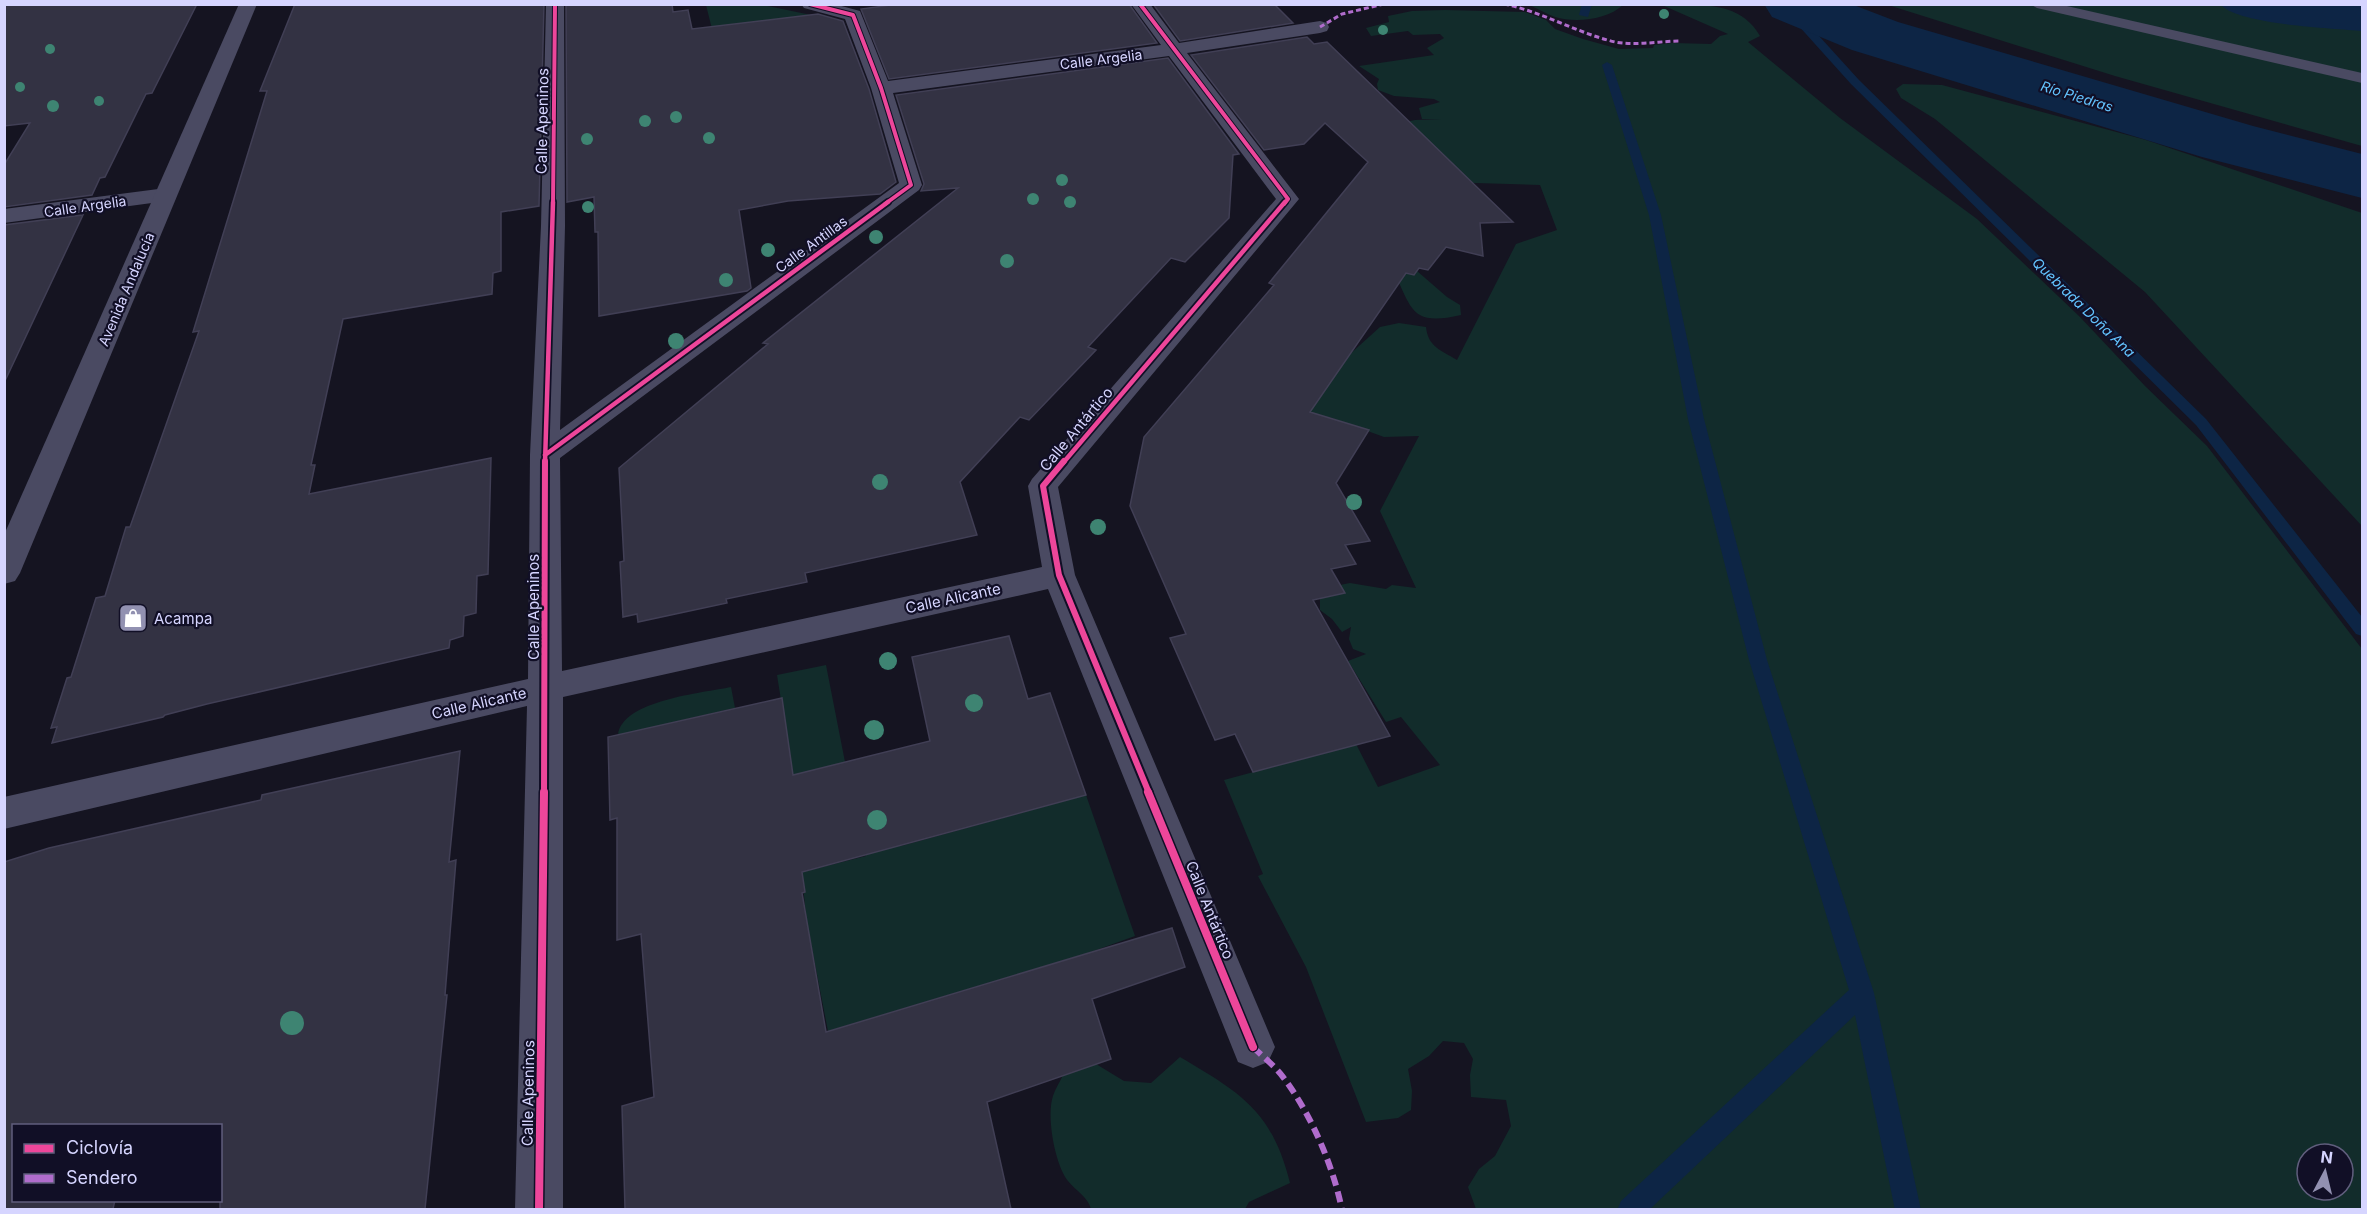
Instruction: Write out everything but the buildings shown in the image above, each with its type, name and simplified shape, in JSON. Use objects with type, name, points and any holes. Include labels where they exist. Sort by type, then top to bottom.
[{"type":"street","name":"Avenida Andalucía","points":[[4,573],[248,4]]},
{"type":"street","name":"Calle Apeninos","points":[[539,1209],[545,688],[545,455],[553,226],[555,4]]},
{"type":"street","name":"Calle Antillas","points":[[545,455],[911,185],[881,88],[853,15],[810,4]]},
{"type":"street","name":"Calle Antártico","points":[[1140,4],[1288,199],[1043,486],[1059,575],[1253,1047]]},
{"type":"street","name":"Calle Argelia","points":[[881,88],[1176,49],[1320,27]]},
{"type":"street","name":"Calle Argelia","points":[[4,216],[166,195]]},
{"type":"street","name":"Calle Alicante","points":[[4,813],[545,688],[1059,575]]},
{"type":"lane","points":[[2037,4],[2362,78]]},
{"type":"green space","points":[[706,5],[763,5],[811,15],[715,41]]},
{"type":"green space","points":[[1529,5],[1623,5],[1600,17],[1572,20],[1555,17]]},
{"type":"green space","points":[[1662,5],[1704,5],[1730,10],[1741,16],[1752,24],[1760,36],[1748,42],[1840,118],[1977,219],[2080,317],[2145,386],[2207,446],[2362,649],[2362,1209],[1476,1209],[1468,1187],[1479,1169],[1495,1156],[1511,1126],[1506,1100],[1471,1097],[1470,1075],[1473,1059],[1464,1043],[1443,1041],[1429,1056],[1408,1069],[1412,1091],[1411,1110],[1398,1118],[1366,1122],[1306,967],[1258,876],[1263,874],[1224,780],[1356,744],[1378,787],[1440,765],[1401,717],[1386,722],[1348,661],[1366,654],[1353,649],[1349,639],[1351,627],[1342,632],[1332,619],[1320,610],[1320,598],[1330,587],[1350,583],[1386,589],[1392,585],[1416,588],[1380,511],[1419,436],[1384,437],[1332,418],[1287,411],[1380,327],[1399,323],[1426,327],[1432,344],[1457,360],[1516,244],[1557,230],[1540,185],[1442,182],[1387,126],[1415,120],[1441,119],[1422,119],[1419,108],[1440,102],[1434,99],[1394,96],[1378,90],[1379,79],[1359,66],[1434,55],[1427,48],[1444,38],[1440,34],[1413,35],[1408,31],[1371,36],[1366,28],[1389,22],[1388,16],[1412,11],[1445,10],[1525,12],[1546,20],[1555,29],[1619,49],[1653,48],[1654,45],[1673,43],[1711,44],[1720,36],[1728,34]]},
{"type":"green space","points":[[1888,5],[2362,5],[2362,146],[2115,76]]},
{"type":"green space","points":[[1903,84],[1942,85],[2146,140],[2362,213],[2362,526],[2145,292],[1935,119],[1901,98],[1896,89]]},
{"type":"green space","points":[[1393,270],[1414,275],[1417,271],[1460,305],[1461,315],[1444,318],[1422,316],[1409,304]]},
{"type":"green space","points":[[826,665],[845,762],[881,753],[901,846],[1086,795],[1135,936],[1088,953],[828,1031],[806,918],[802,872],[866,856],[850,766],[793,775],[777,675]]},
{"type":"green space","points":[[731,687],[735,708],[618,735],[623,723],[633,714],[648,706],[666,700]]},
{"type":"green space","points":[[1180,1057],[1220,1082],[1251,1106],[1274,1138],[1290,1183],[1249,1202],[1245,1209],[1091,1209],[1087,1201],[1063,1174],[1053,1140],[1051,1105],[1063,1075],[1096,1064],[1124,1081],[1151,1083]]},
{"type":"water","points":[[2221,5],[2362,5],[2362,31],[2266,21],[2231,12]]},
{"type":"waterway","points":[[1584,15],[1587,4]]},
{"type":"waterway","name":"Quebrada Doña Ana","points":[[1784,4],[1855,82],[2201,422],[2362,629]]},
{"type":"waterway","name":"Río Piedras","points":[[1794,4],[1875,36],[2228,142],[2362,176]]},
{"type":"waterway","points":[[1607,65],[1655,215],[1696,419],[1758,660],[1862,993]]},
{"type":"waterway","points":[[1630,1210],[1862,993]]},
{"type":"waterway","points":[[1862,993],[1908,1210]]},
{"type":"marked path","points":[[1320,27],[1342,14],[1384,4]]},
{"type":"marked path","points":[[1504,4],[1533,11],[1589,34],[1617,42],[1681,41]]},
{"type":"marked path","points":[[1253,1047],[1283,1076],[1302,1108],[1327,1162],[1342,1210]]},
{"type":"cycle path","points":[[539,1210],[545,688],[545,455],[553,226],[555,4]]},
{"type":"cycle path","points":[[545,455],[911,185],[881,88],[853,15],[810,4]]},
{"type":"cycle path","points":[[1140,4],[1288,199],[1043,486],[1059,575],[1253,1047]]},
{"type":"place","name":"Acampa","points":[[133,618]]}]
